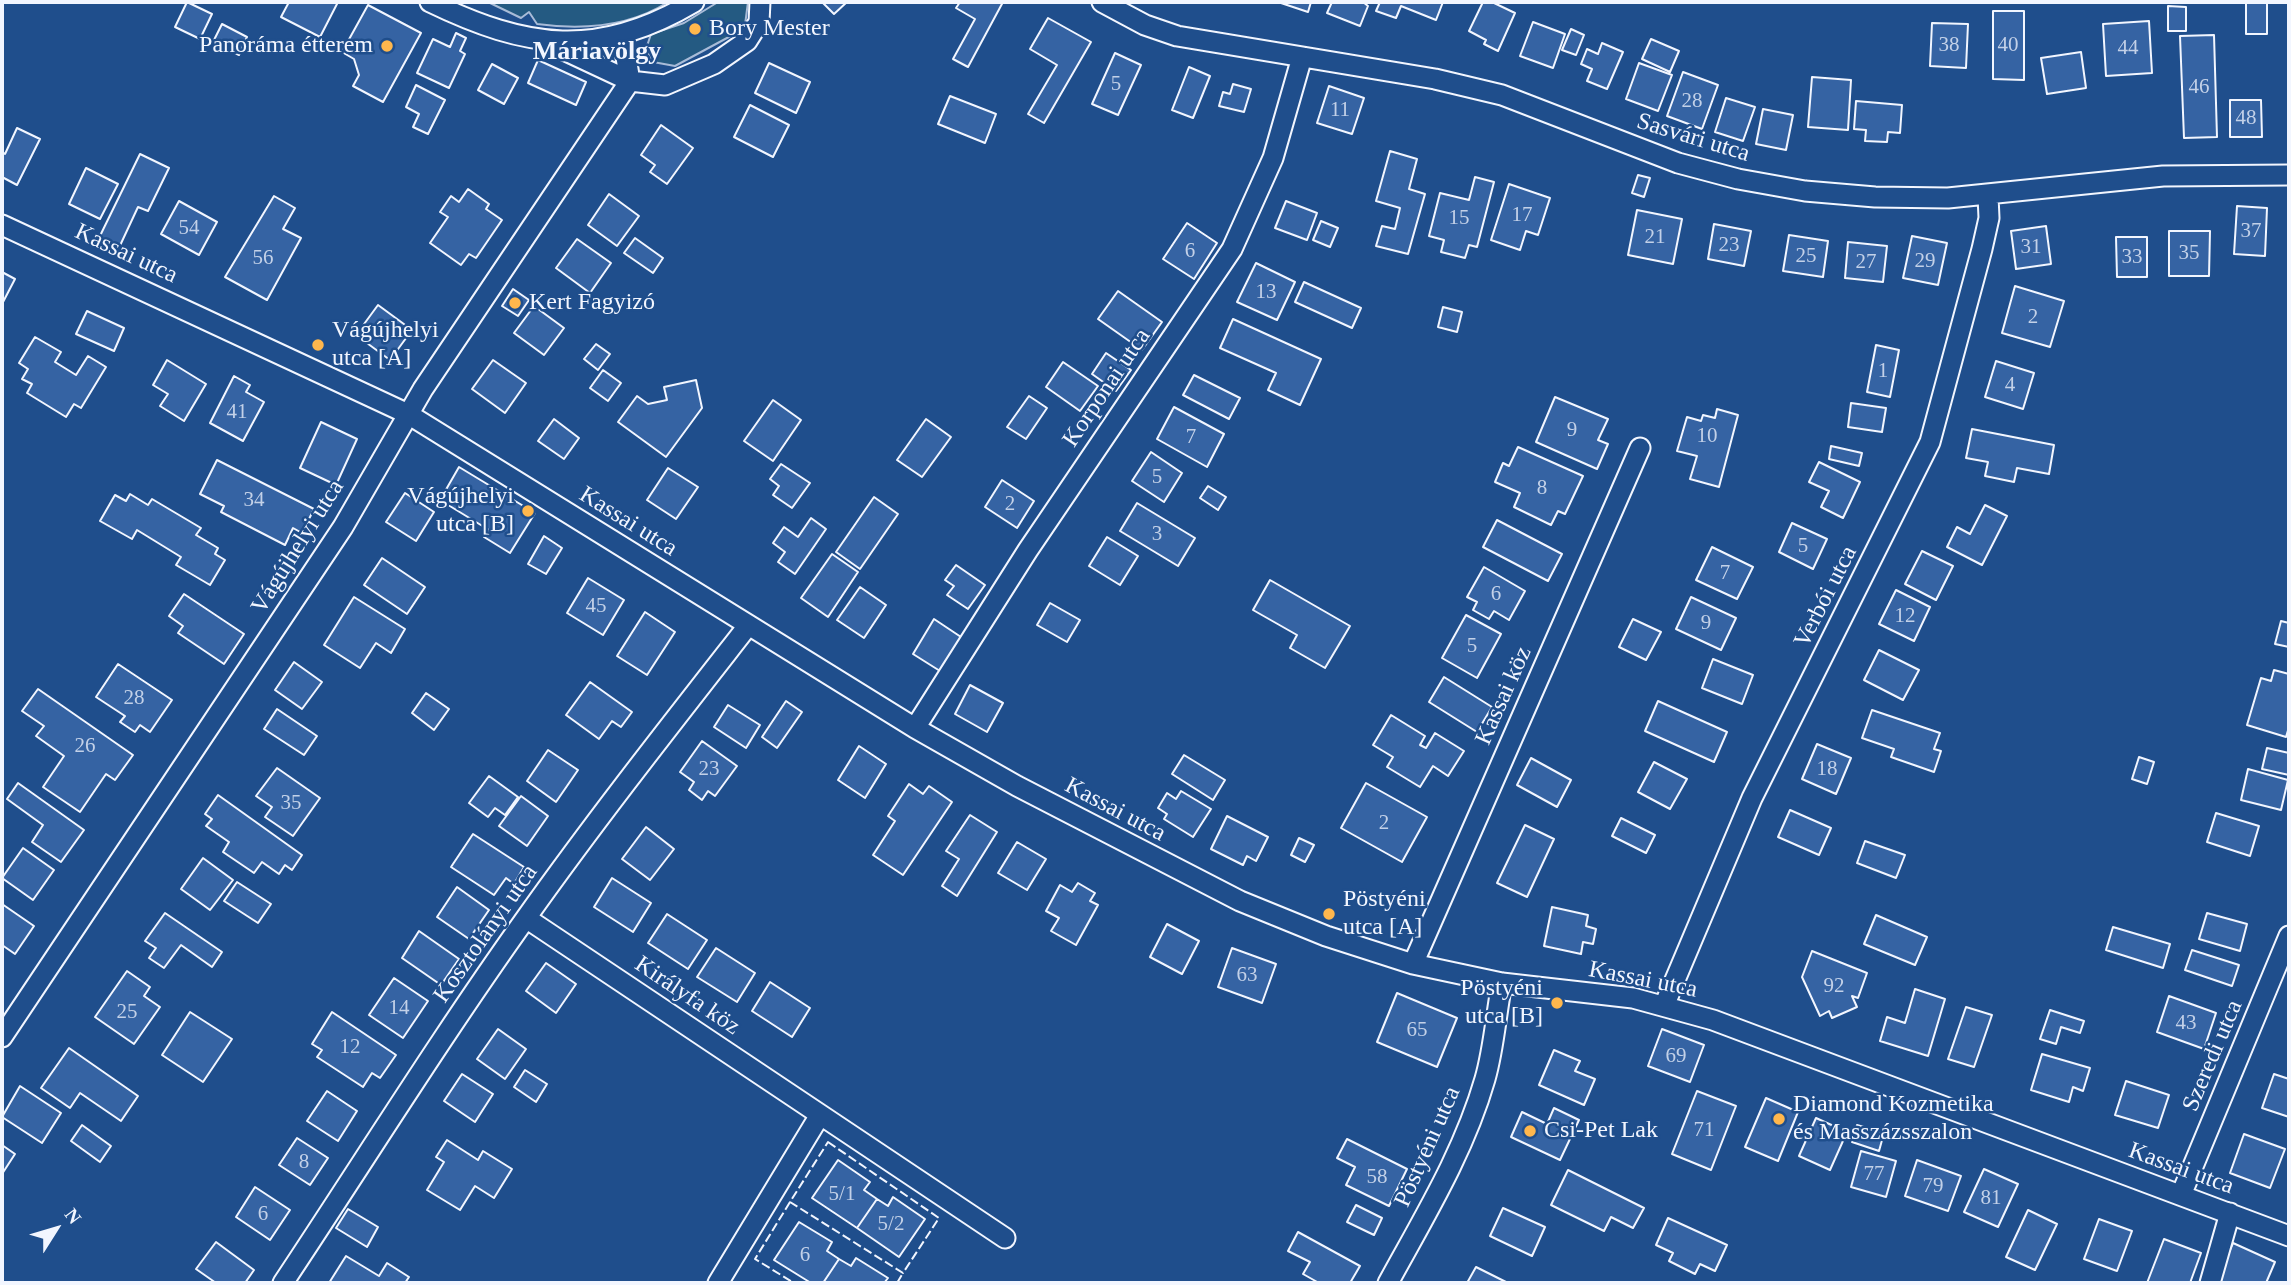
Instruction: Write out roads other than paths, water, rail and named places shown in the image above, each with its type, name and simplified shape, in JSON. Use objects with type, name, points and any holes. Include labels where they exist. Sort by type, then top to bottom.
[{"type":"street","points":[[430,2],[488,27],[544,41],[630,80],[665,85],[732,54],[747,41],[759,22],[760,2]]},
{"type":"street","points":[[544,41],[581,41],[622,34],[653,24],[695,2]]},
{"type":"street","name":"Sasvári utca","points":[[1102,2],[1145,25],[1177,36],[1435,79],[1502,95],[1678,163],[1738,179],[1805,191],[1875,197],[1988,196],[2163,176],[2289,175]]},
{"type":"street","points":[[622,34],[630,80]]},
{"type":"street","name":"Korponai utca","points":[[915,728],[1028,550],[1232,249],[1273,158],[1301,57]]},
{"type":"street","name":"Vágújhelyi utca","points":[[2,1037],[343,527],[408,414],[630,80]]},
{"type":"street","name":"Verbói utca","points":[[1664,1006],[1752,798],[1930,442],[1982,249],[1989,218],[1988,196]]},
{"type":"street","name":"Kassai utca","points":[[2,225],[408,414],[747,627],[915,728],[1017,786],[1240,901],[1326,936],[1413,964],[1502,983],[1633,998],[1746,1031],[1850,1073],[2289,1236]]},
{"type":"street","name":"Kassai köz","points":[[1413,964],[1640,448]]},
{"type":"street","name":"Kosztolányi utca","points":[[283,1283],[427,1060],[526,918],[623,785],[747,627]]},
{"type":"street","name":"Királyfa köz","points":[[526,918],[1005,1238]]},
{"type":"street","name":"Szeredi utca","points":[[2181,1195],[2289,936]]},
{"type":"street","name":"Pöstyéni utca","points":[[1388,1283],[1450,1168],[1470,1124],[1486,1076],[1502,983]]},
{"type":"street","points":[[718,1283],[820,1115]]},
{"type":"street","points":[[2210,1283],[2230,1213]]},
{"type":"place","name":"Bory Mester","points":[[695,29]]},
{"type":"place","name":"Panoráma étterem","points":[[387,46]]},
{"type":"place","name":"Kert Fagyizó","points":[[515,303]]},
{"type":"place","name":"Vágújhelyi utca [A]","points":[[318,345]]},
{"type":"place","name":"Vágújhelyi utca [B]","points":[[528,511]]},
{"type":"place","name":"Pöstyéni utca [A]","points":[[1329,914]]},
{"type":"place","name":"Pöstyéni utca [B]","points":[[1557,1003]]},
{"type":"place","name":"Diamond Kozmetika és Masszázsszalon","points":[[1779,1119]]},
{"type":"place","name":"Csi-Pet Lak","points":[[1530,1131]]},
{"type":"district","name":"Máriavölgy","points":[[597,52]]}]
